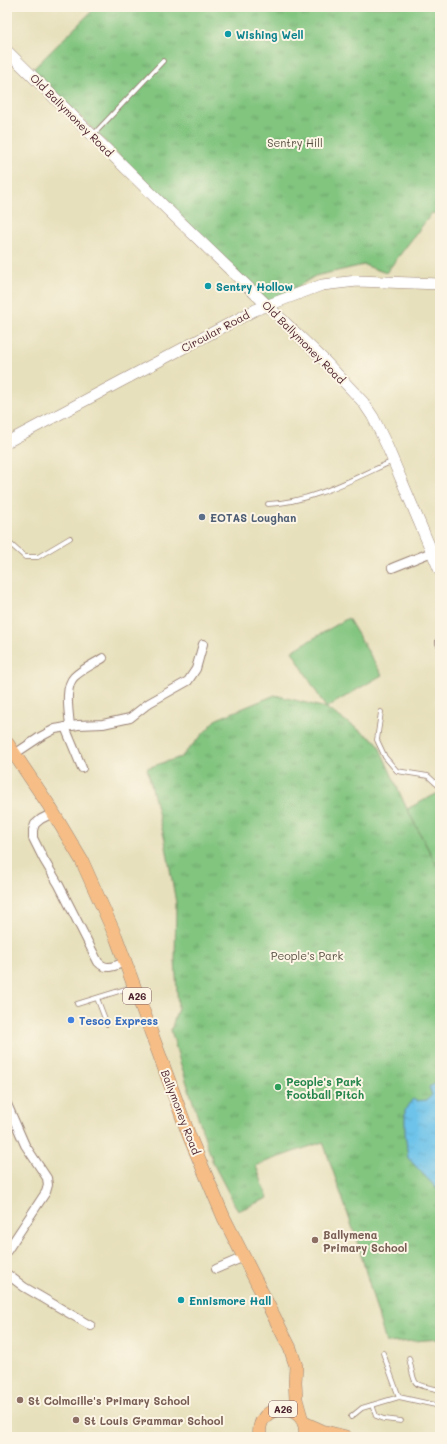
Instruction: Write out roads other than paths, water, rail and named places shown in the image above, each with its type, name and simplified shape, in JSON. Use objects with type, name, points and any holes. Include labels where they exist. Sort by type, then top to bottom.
[{"type":"main road","name":"Ballymoney Road","points":[[9,752],[53,813],[82,861],[116,938],[190,1138],[224,1218],[244,1258]]},
{"type":"main road","name":"A26","points":[[244,1258],[290,1348],[296,1366],[296,1399],[306,1429],[305,1437]]},
{"type":"main road","name":"A26","points":[[275,1410],[286,1397],[295,1382]]},
{"type":"main road","name":"A26","points":[[260,1437],[260,1425],[268,1413],[275,1410],[282,1409],[295,1412],[302,1420]]},
{"type":"main road","points":[[302,1420],[322,1431],[346,1437]]},
{"type":"street","name":"Old Ballymoney Road","points":[[7,51],[168,210],[324,359],[363,402],[373,417],[394,461],[440,572]]},
{"type":"street","name":"Circular Road","points":[[7,442],[255,310],[297,293],[322,285],[357,281],[440,284]]},
{"type":"street","points":[[392,568],[432,552]]},
{"type":"street","points":[[9,752],[48,733],[68,726],[103,724],[130,718],[149,703],[188,681],[196,669],[203,644]]},
{"type":"street","points":[[82,768],[68,726],[68,692],[70,682],[77,675],[103,658]]},
{"type":"street","points":[[53,813],[35,824],[33,838],[59,885],[98,962],[103,966],[109,967],[125,962]]},
{"type":"street","points":[[7,1104],[25,1145],[44,1173],[48,1183],[46,1192],[7,1250]]},
{"type":"street","points":[[216,1269],[244,1258]]},
{"type":"street","points":[[7,1274],[24,1287],[91,1326]]},
{"type":"lane","points":[[92,136],[163,61]]},
{"type":"lane","points":[[268,504],[281,504],[296,501],[335,487],[394,461]]},
{"type":"lane","points":[[7,541],[25,558],[38,556],[70,538]]},
{"type":"lane","points":[[381,712],[377,740],[385,757],[397,771],[428,776],[440,787]]},
{"type":"lane","points":[[77,1004],[134,987]]},
{"type":"lane","points":[[97,998],[107,1024]]},
{"type":"lane","points":[[383,1353],[398,1397]]},
{"type":"lane","points":[[409,1358],[414,1382],[418,1386],[440,1390]]},
{"type":"lane","points":[[351,1417],[362,1408],[398,1397],[440,1406]]},
{"type":"lane","points":[[372,1405],[376,1416],[384,1419],[401,1421]]},
{"type":"water","points":[[440,1081],[440,1192],[408,1158],[405,1132],[405,1111],[413,1099],[416,1101],[427,1100],[432,1095],[429,1087]]},
{"type":"place","name":"Wishing Well","points":[[228,34]]},
{"type":"place","name":"Sentry Hollow","points":[[208,286]]},
{"type":"place","name":"EOTAS Loughan","points":[[202,517]]},
{"type":"place","name":"Tesco Express","points":[[71,1020]]},
{"type":"place","name":"People's Park Football Pitch","points":[[278,1087]]},
{"type":"place","name":"Ballymena Primary School","points":[[315,1240]]},
{"type":"place","name":"Ennismore Hall","points":[[181,1300]]},
{"type":"place","name":"St Colmcille's Primary School","points":[[20,1400]]},
{"type":"place","name":"St Louis Grammar School","points":[[76,1420]]},
{"type":"park label","name":"Sentry Hill","points":[[295,142]]},
{"type":"park label","name":"People's Park","points":[[307,955]]}]
